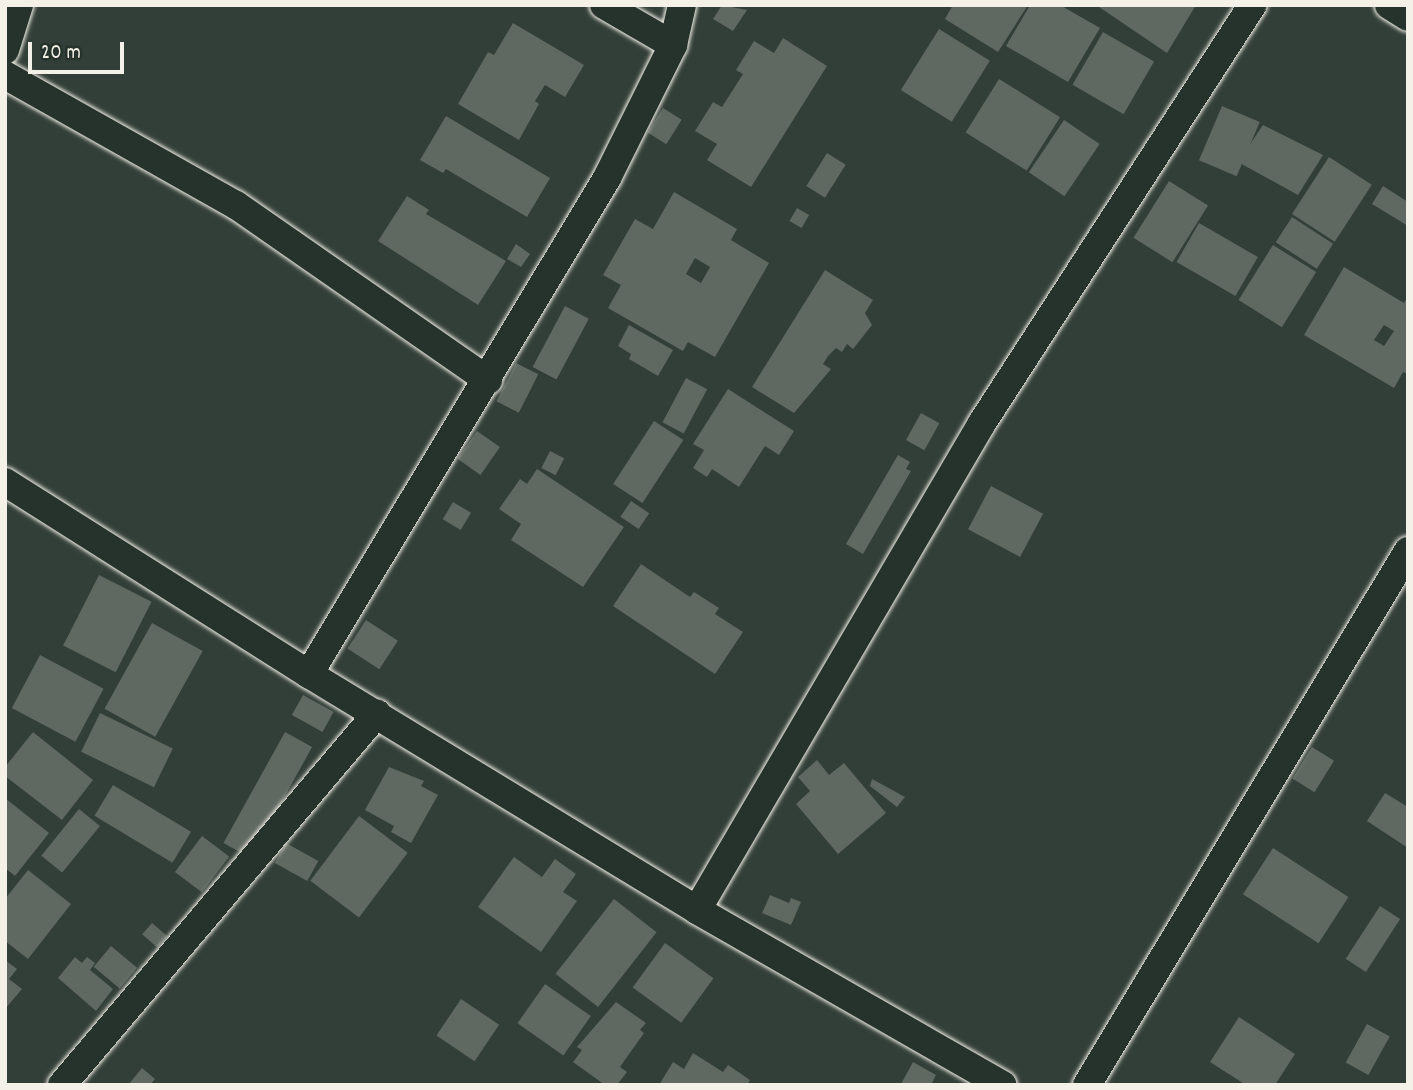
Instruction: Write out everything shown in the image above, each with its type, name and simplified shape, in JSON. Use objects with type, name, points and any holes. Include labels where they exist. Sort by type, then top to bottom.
[{"type":"street","points":[[5,50],[19,5]]},
{"type":"street","points":[[604,5],[673,45]]},
{"type":"street","points":[[309,674],[607,178],[673,45],[682,5]]},
{"type":"street","points":[[697,910],[982,423],[1252,5]]},
{"type":"street","points":[[1389,5],[1408,17]]},
{"type":"street","points":[[5,75],[236,205],[488,380]]},
{"type":"street","points":[[5,482],[309,674],[697,910],[1002,1085]]},
{"type":"street","points":[[1087,1085],[1408,551]]},
{"type":"street","points":[[62,1085],[377,713]]},
{"type":"building","points":[[722,5],[747,10],[733,31],[713,19]]},
{"type":"building","points":[[953,5],[1028,5],[998,52],[945,19]]},
{"type":"building","points":[[1030,5],[1060,5],[1100,28],[1068,82],[1006,46]]},
{"type":"building","points":[[1096,5],[1196,5],[1167,53]]},
{"type":"building","points":[[513,23],[584,65],[565,97],[545,85],[535,101],[539,104],[519,140],[458,104],[488,52],[494,55]]},
{"type":"building","points":[[939,29],[990,61],[952,122],[901,90]]},
{"type":"building","points":[[1103,32],[1154,62],[1124,114],[1072,85]]},
{"type":"building","points":[[783,38],[827,66],[751,187],[707,160],[717,144],[695,131],[713,102],[722,107],[743,74],[736,70],[754,41],[774,53]]},
{"type":"building","points":[[999,79],[1060,117],[1027,171],[966,132]]},
{"type":"building","points":[[1222,106],[1260,122],[1237,176],[1199,160]]},
{"type":"building","points":[[663,108],[682,120],[666,144],[648,133]]},
{"type":"building","points":[[446,116],[550,178],[527,217],[446,169],[443,173],[420,160]]},
{"type":"building","points":[[1064,120],[1100,144],[1064,196],[1029,172]]},
{"type":"building","points":[[1263,125],[1323,155],[1298,195],[1238,162]]},
{"type":"building","points":[[827,153],[846,165],[825,198],[806,186]]},
{"type":"building","points":[[1329,157],[1372,185],[1335,242],[1292,214]]},
{"type":"building","points":[[1169,181],[1208,205],[1173,262],[1133,238]]},
{"type":"building","points":[[1383,186],[1408,202],[1408,226],[1372,204]]},
{"type":"building","points":[[674,192],[737,229],[731,240],[769,263],[715,357],[688,342],[683,351],[608,308],[621,285],[603,275],[635,219],[653,229]],"holes":[[[695,258],[710,267],[701,283],[686,274]]]},
{"type":"building","points":[[407,196],[429,210],[426,214],[506,261],[478,305],[378,241]]},
{"type":"building","points":[[797,208],[809,215],[802,228],[790,221]]},
{"type":"building","points":[[1292,217],[1333,244],[1317,269],[1276,242]]},
{"type":"building","points":[[1199,223],[1258,257],[1235,296],[1176,262]]},
{"type":"building","points":[[516,244],[530,254],[521,267],[507,259]]},
{"type":"building","points":[[1273,245],[1316,272],[1282,327],[1239,300]]},
{"type":"building","points":[[1344,267],[1404,303],[1408,296],[1408,374],[1403,372],[1394,388],[1304,335]],"holes":[[[1384,325],[1394,331],[1384,346],[1374,340]]]},
{"type":"building","points":[[825,270],[873,300],[865,313],[872,325],[853,349],[847,344],[842,352],[836,348],[828,356],[823,364],[831,369],[794,413],[752,387]]},
{"type":"building","points":[[565,306],[589,319],[556,380],[533,367]]},
{"type":"building","points":[[629,325],[673,350],[658,376],[629,359],[631,354],[618,346]]},
{"type":"building","points":[[516,363],[538,374],[519,413],[496,401]]},
{"type":"building","points":[[686,378],[707,389],[684,433],[663,422]]},
{"type":"building","points":[[728,389],[794,431],[779,455],[765,446],[739,487],[712,469],[707,477],[693,468],[704,450],[693,444]]},
{"type":"building","points":[[921,413],[939,423],[924,450],[906,440]]},
{"type":"building","points":[[654,421],[683,440],[643,503],[613,484]]},
{"type":"building","points":[[477,431],[500,447],[480,475],[457,459]]},
{"type":"building","points":[[550,451],[564,458],[556,475],[541,468]]},
{"type":"building","points":[[898,455],[910,462],[906,469],[911,471],[863,554],[846,544]]},
{"type":"building","points":[[537,469],[624,527],[583,587],[511,540],[521,524],[499,509],[520,479],[527,484]]},
{"type":"building","points":[[991,486],[1043,514],[1020,557],[968,529]]},
{"type":"building","points":[[631,501],[649,513],[639,529],[620,517]]},
{"type":"building","points":[[453,502],[471,513],[461,530],[443,519]]},
{"type":"building","points":[[641,564],[690,597],[694,592],[719,608],[715,614],[743,632],[715,674],[613,606]]},
{"type":"building","points":[[99,575],[152,602],[116,672],[63,645]]},
{"type":"building","points":[[366,620],[398,641],[379,669],[347,649]]},
{"type":"building","points":[[152,623],[203,651],[155,737],[104,709]]},
{"type":"building","points":[[40,655],[104,689],[75,742],[12,708]]},
{"type":"building","points":[[303,695],[334,712],[322,732],[292,715]]},
{"type":"building","points":[[100,713],[173,749],[154,787],[81,752]]},
{"type":"building","points":[[33,732],[93,780],[62,820],[5,776],[5,767]]},
{"type":"building","points":[[285,732],[312,747],[251,858],[223,843]]},
{"type":"building","points":[[1312,747],[1334,761],[1314,792],[1292,778]]},
{"type":"building","points":[[817,760],[829,775],[844,763],[886,813],[838,854],[796,804],[810,791],[798,777]]},
{"type":"building","points":[[389,767],[424,781],[421,786],[438,795],[411,843],[391,832],[394,826],[365,810]]},
{"type":"building","points":[[872,779],[905,797],[897,807],[870,786]]},
{"type":"building","points":[[113,785],[191,832],[172,863],[94,816]]},
{"type":"building","points":[[1385,793],[1408,807],[1408,848],[1367,821]]},
{"type":"building","points":[[5,798],[49,833],[15,876],[5,868]]},
{"type":"building","points":[[79,809],[100,826],[62,873],[41,856]]},
{"type":"building","points":[[359,816],[408,853],[359,917],[310,881]]},
{"type":"building","points":[[202,836],[229,856],[202,892],[175,872]]},
{"type":"building","points":[[286,843],[318,861],[307,881],[275,863]]},
{"type":"building","points":[[1273,848],[1348,897],[1319,943],[1243,894]]},
{"type":"building","points":[[514,857],[542,877],[555,859],[576,874],[563,892],[577,901],[541,952],[478,907]]},
{"type":"building","points":[[28,870],[71,904],[28,959],[5,941],[5,899]]},
{"type":"building","points":[[770,895],[789,903],[791,898],[801,902],[791,925],[762,913]]},
{"type":"building","points":[[614,899],[657,932],[598,1007],[556,974]]},
{"type":"building","points":[[1380,906],[1400,919],[1366,972],[1346,959]]},
{"type":"building","points":[[152,923],[167,936],[157,947],[142,934]]},
{"type":"building","points":[[665,943],[714,978],[681,1023],[633,987]]},
{"type":"building","points":[[111,946],[137,968],[120,989],[94,967]]},
{"type":"building","points":[[75,957],[82,963],[87,957],[95,963],[90,970],[113,989],[96,1011],[58,978]]},
{"type":"building","points":[[5,960],[17,969],[9,979],[22,989],[5,1009]]},
{"type":"building","points":[[545,984],[591,1016],[563,1055],[517,1023]]},
{"type":"building","points":[[461,999],[499,1025],[475,1061],[436,1035]]},
{"type":"building","points":[[616,1002],[646,1023],[640,1030],[644,1033],[620,1067],[627,1072],[617,1085],[605,1085],[573,1062],[582,1050],[577,1047]]},
{"type":"building","points":[[1239,1017],[1295,1054],[1275,1085],[1246,1085],[1210,1062]]},
{"type":"building","points":[[1367,1024],[1390,1037],[1368,1075],[1346,1062]]},
{"type":"building","points":[[693,1053],[723,1072],[728,1065],[750,1080],[747,1085],[659,1085],[673,1062],[684,1069]]},
{"type":"building","points":[[913,1062],[936,1075],[931,1085],[901,1084]]},
{"type":"building","points":[[142,1068],[155,1079],[150,1085],[128,1085]]}]
